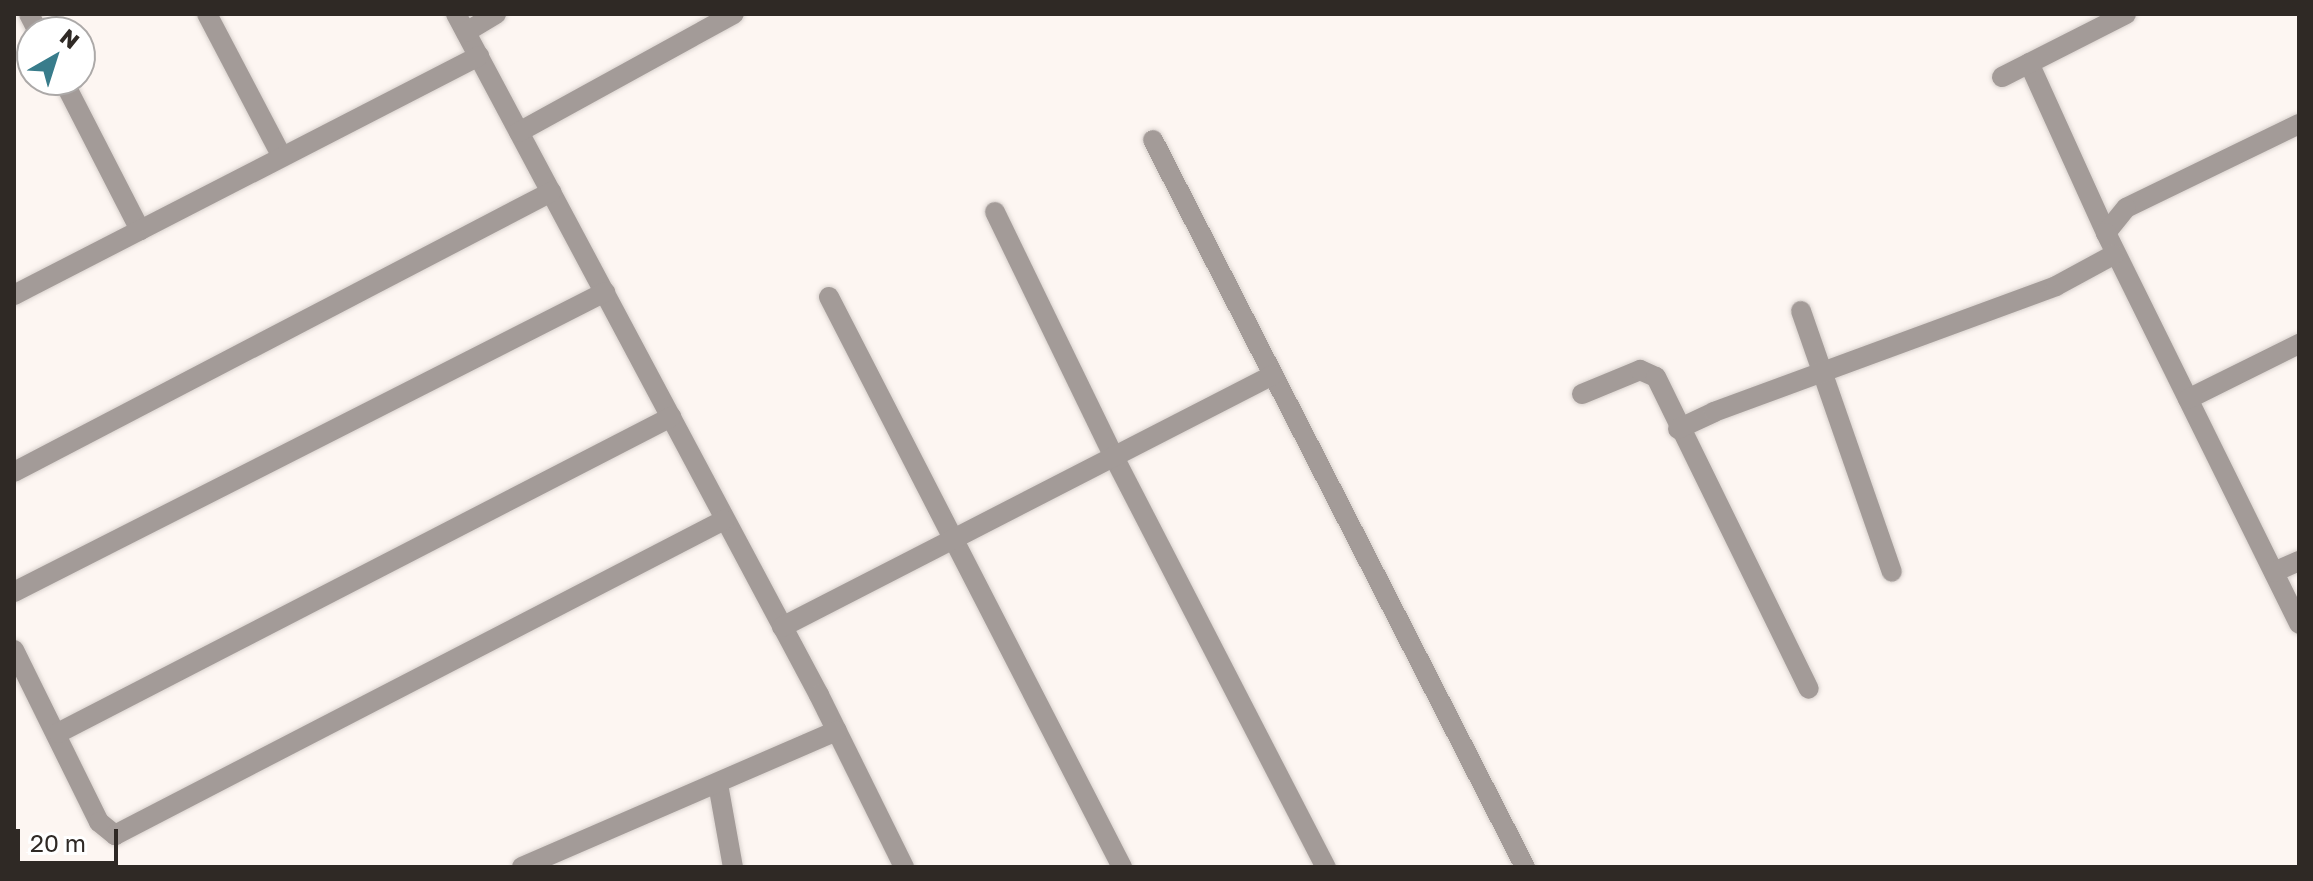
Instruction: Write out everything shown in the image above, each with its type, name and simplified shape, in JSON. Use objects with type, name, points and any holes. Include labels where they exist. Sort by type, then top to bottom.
[{"type":"street","points":[[207,14],[281,155]]},
{"type":"street","points":[[496,14],[461,23],[837,731],[904,867]]},
{"type":"street","points":[[519,132],[734,14]]},
{"type":"street","points":[[2002,77],[2126,14]]},
{"type":"street","points":[[14,295],[281,155],[479,56]]},
{"type":"street","points":[[2029,63],[2106,233],[2113,255],[2299,624]]},
{"type":"street","points":[[71,96],[140,230]]},
{"type":"street","points":[[2106,233],[2126,208],[2299,124]]},
{"type":"street","points":[[1153,140],[1525,867]]},
{"type":"street","points":[[14,472],[551,192]]},
{"type":"street","points":[[995,212],[1114,457],[1326,867]]},
{"type":"street","points":[[1678,429],[2056,286],[2113,255]]},
{"type":"street","points":[[14,592],[605,292]]},
{"type":"street","points":[[829,297],[1122,867]]},
{"type":"street","points":[[1801,311],[1892,572]]},
{"type":"street","points":[[2188,399],[2299,344]]},
{"type":"street","points":[[1582,394],[1640,370],[1651,372],[1809,689]]},
{"type":"street","points":[[782,627],[1273,375]]},
{"type":"street","points":[[58,733],[671,417]]},
{"type":"street","points":[[14,650],[58,733],[103,830],[121,833],[724,520]]},
{"type":"street","points":[[2274,572],[2299,561]]},
{"type":"street","points":[[522,867],[564,859],[718,784],[837,731]]},
{"type":"street","points":[[718,784],[733,867]]}]
